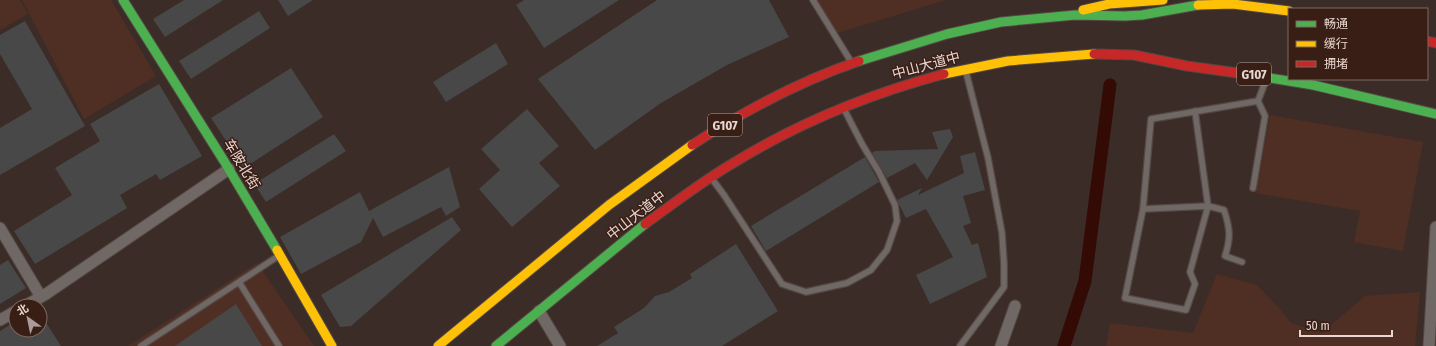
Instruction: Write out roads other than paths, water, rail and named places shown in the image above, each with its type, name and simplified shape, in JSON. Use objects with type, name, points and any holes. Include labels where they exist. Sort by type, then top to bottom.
[{"type":"main road","name":"车陂北街","points":[[123,0],[229,169],[332,346]]},
{"type":"main road","points":[[1068,14],[1109,4],[1159,0]]},
{"type":"main road","points":[[1219,0],[1234,3]]},
{"type":"main road","name":"中山大道中","points":[[438,346],[552,252],[669,160],[741,115],[765,102],[826,74],[852,64],[947,34],[979,26],[1014,20],[1068,14],[1137,16],[1199,5],[1234,3],[1288,11]]},
{"type":"main road","name":"中山大道中","points":[[496,346],[641,228],[711,178],[772,142],[843,107],[895,87],[922,78],[965,68],[1001,62],[1070,55],[1128,54],[1188,66],[1288,80]]},
{"type":"main road","name":"中山大道中","points":[[1290,80],[1324,86],[1436,114]]},
{"type":"street","points":[[0,228],[42,297],[229,169]]},
{"type":"street","points":[[1429,346],[1436,227]]},
{"type":"street","points":[[1001,346],[1015,306]]},
{"type":"street","points":[[539,311],[560,346]]},
{"type":"lane","points":[[812,0],[852,64]]},
{"type":"lane","points":[[960,346],[1004,287],[1002,233],[988,158],[970,81],[965,68]]},
{"type":"lane","points":[[1253,188],[1265,116],[1258,101],[1267,76]]},
{"type":"lane","points":[[1195,111],[1208,206],[1190,272],[1195,284],[1186,310],[1125,298],[1143,209],[1152,119],[1195,111],[1258,101]]},
{"type":"lane","points":[[711,178],[724,195],[782,284],[806,292],[847,283],[871,270],[887,250],[897,221],[895,205],[879,172],[862,144],[843,107]]},
{"type":"lane","points":[[1143,209],[1208,206],[1224,210],[1228,223],[1230,241],[1225,256],[1242,262]]},
{"type":"lane","points":[[141,346],[280,255]]},
{"type":"lane","points":[[239,282],[279,346]]},
{"type":"waterway","points":[[1064,346],[1085,281],[1110,85]]}]
